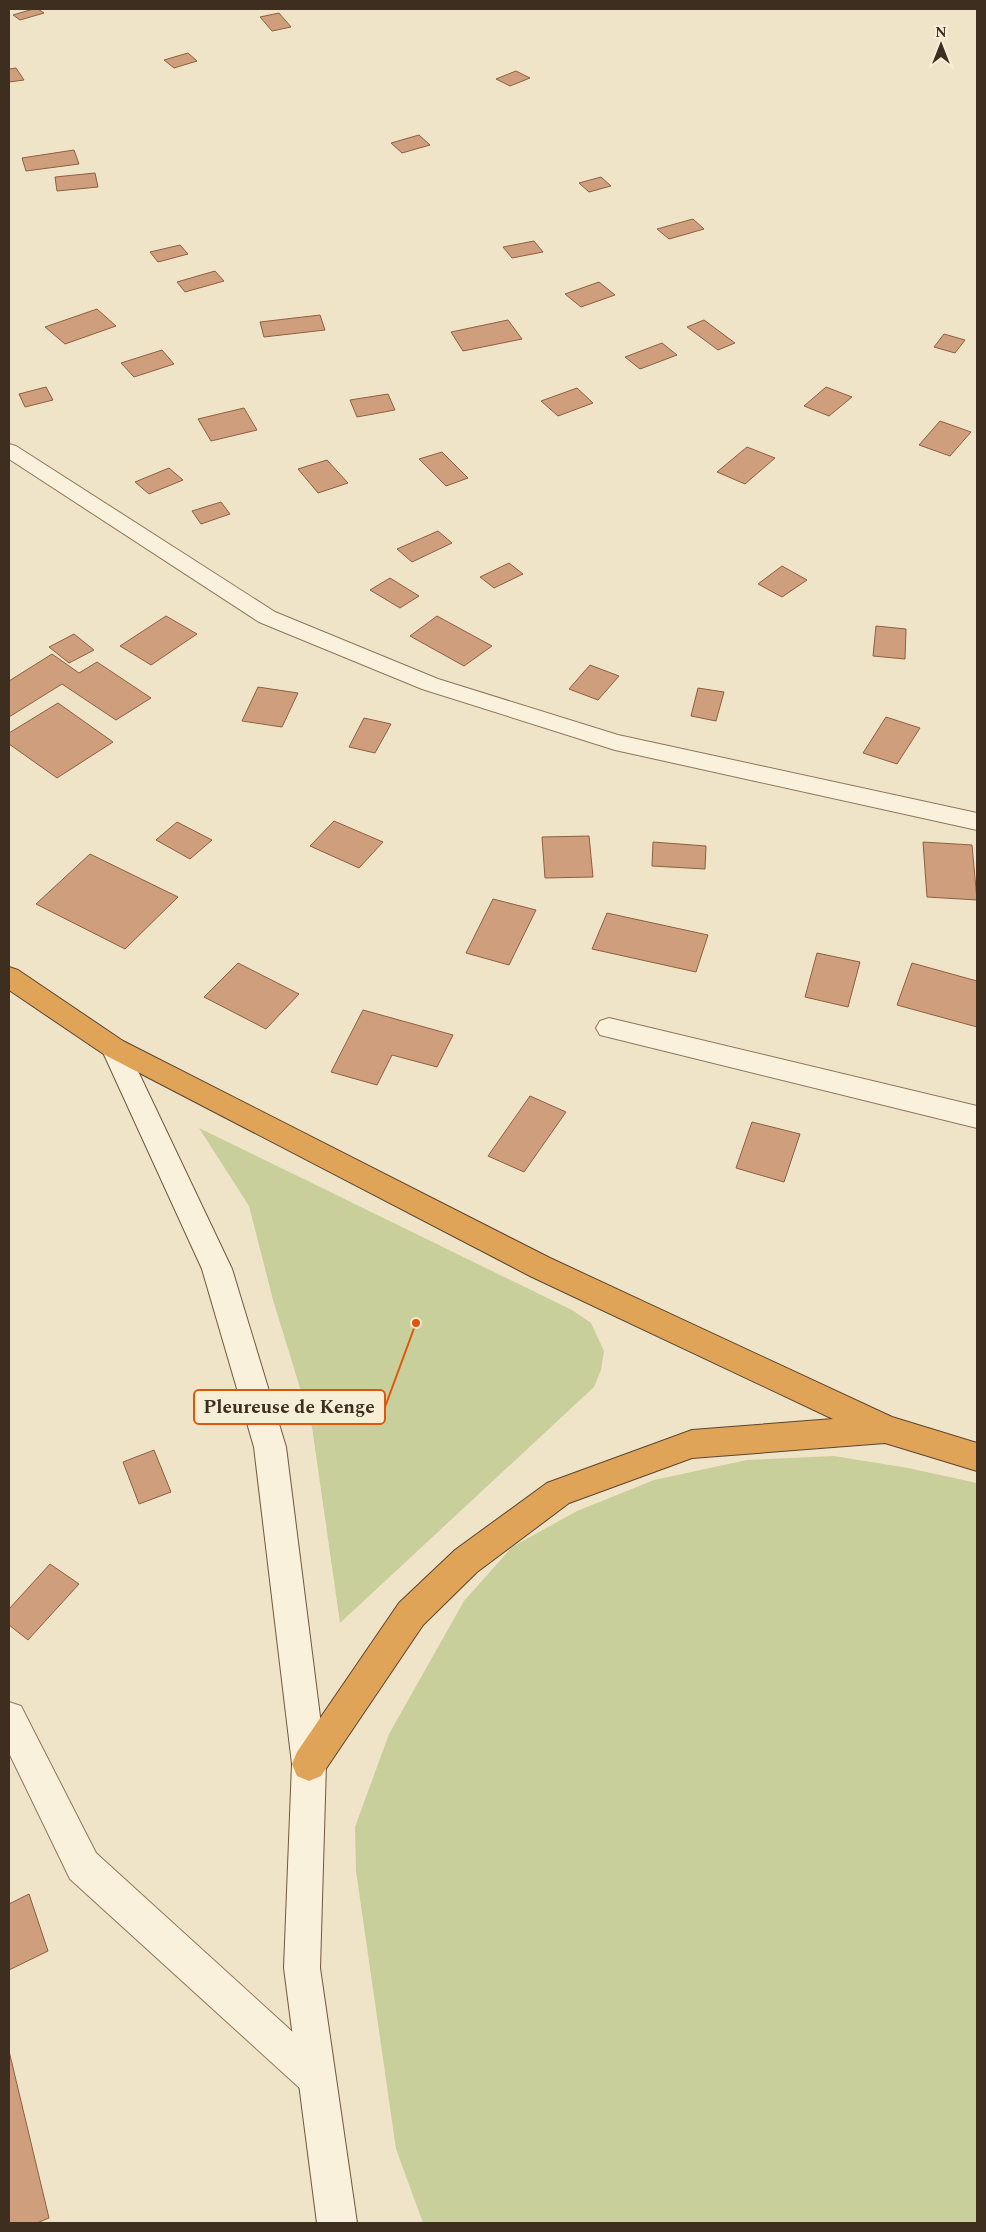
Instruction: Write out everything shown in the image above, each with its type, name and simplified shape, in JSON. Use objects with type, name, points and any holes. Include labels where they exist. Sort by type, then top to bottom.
[{"type":"highway","points":[[9,977],[114,1048],[540,1267],[885,1428],[977,1457]]},
{"type":"highway","points":[[309,1764],[411,1614],[466,1561],[558,1493],[692,1444],[885,1428]]},
{"type":"street","points":[[9,450],[267,617],[430,684],[615,742],[977,822]]},
{"type":"street","points":[[609,1028],[977,1117]]},
{"type":"street","points":[[114,1048],[217,1269],[270,1447],[309,1764],[302,1968],[337,2223]]},
{"type":"street","points":[[9,1718],[83,1866],[316,2078]]},
{"type":"green space","points":[[199,1128],[572,1310],[591,1323],[604,1351],[601,1370],[594,1387],[340,1623],[312,1427],[273,1300],[249,1206]]},
{"type":"green space","points":[[834,1456],[908,1468],[977,1483],[977,2223],[423,2223],[396,2149],[356,1871],[355,1827],[389,1734],[464,1601],[512,1547],[577,1511],[654,1480],[747,1460]]},
{"type":"building","points":[[38,9],[44,13],[20,20],[13,15]]},
{"type":"building","points":[[279,13],[291,27],[272,31],[260,17]]},
{"type":"building","points":[[188,53],[197,61],[174,68],[164,60]]},
{"type":"building","points":[[16,68],[24,80],[9,82],[9,69]]},
{"type":"building","points":[[516,71],[530,78],[510,86],[496,79]]},
{"type":"building","points":[[419,135],[430,145],[402,153],[391,143]]},
{"type":"building","points":[[74,150],[79,164],[26,171],[22,158]]},
{"type":"building","points":[[95,173],[98,187],[57,191],[55,177]]},
{"type":"building","points":[[601,177],[611,186],[589,192],[579,183]]},
{"type":"building","points":[[693,219],[704,229],[669,239],[657,229]]},
{"type":"building","points":[[534,241],[543,252],[512,258],[503,247]]},
{"type":"building","points":[[180,245],[188,254],[158,262],[150,252]]},
{"type":"building","points":[[215,271],[224,281],[185,292],[177,282]]},
{"type":"building","points":[[599,282],[615,295],[581,307],[565,294]]},
{"type":"building","points":[[97,309],[116,326],[65,344],[45,327]]},
{"type":"building","points":[[320,315],[325,330],[264,337],[260,322]]},
{"type":"building","points":[[508,320],[522,339],[463,351],[451,332]]},
{"type":"building","points":[[704,320],[735,343],[718,350],[687,327]]},
{"type":"building","points":[[944,334],[965,340],[955,353],[934,347]]},
{"type":"building","points":[[662,343],[677,355],[640,369],[625,357]]},
{"type":"building","points":[[162,350],[174,364],[134,377],[121,363]]},
{"type":"building","points":[[46,387],[53,400],[25,407],[19,394]]},
{"type":"building","points":[[826,387],[852,397],[829,416],[804,406]]},
{"type":"building","points":[[577,388],[593,403],[558,416],[541,401]]},
{"type":"building","points":[[388,394],[395,410],[357,417],[350,400]]},
{"type":"building","points":[[244,408],[257,430],[211,441],[198,419]]},
{"type":"building","points":[[940,421],[971,432],[950,456],[919,445]]},
{"type":"building","points":[[747,447],[775,458],[745,484],[717,472]]},
{"type":"building","points":[[442,452],[468,478],[446,486],[419,459]]},
{"type":"building","points":[[327,460],[348,483],[318,493],[298,469]]},
{"type":"building","points":[[169,468],[183,480],[149,494],[135,482]]},
{"type":"building","points":[[221,502],[230,514],[201,524],[192,511]]},
{"type":"building","points":[[438,531],[452,543],[412,562],[397,549]]},
{"type":"building","points":[[509,563],[523,574],[494,588],[480,577]]},
{"type":"building","points":[[782,566],[807,580],[782,597],[758,584]]},
{"type":"building","points":[[390,578],[419,596],[400,608],[370,590]]},
{"type":"building","points":[[166,616],[197,634],[151,665],[120,646]]},
{"type":"building","points":[[437,616],[492,646],[464,666],[410,636]]},
{"type":"building","points":[[876,626],[906,629],[905,659],[873,656]]},
{"type":"building","points":[[74,634],[94,650],[69,663],[49,647]]},
{"type":"building","points":[[52,654],[79,673],[97,662],[151,698],[116,720],[62,684],[9,717],[9,681]]},
{"type":"building","points":[[590,665],[619,676],[598,700],[569,689]]},
{"type":"building","points":[[258,687],[298,693],[282,727],[242,721]]},
{"type":"building","points":[[698,688],[724,692],[716,721],[691,716]]},
{"type":"building","points":[[58,703],[113,742],[57,778],[9,744],[9,733]]},
{"type":"building","points":[[886,717],[920,728],[897,764],[863,753]]},
{"type":"building","points":[[364,718],[391,724],[375,753],[349,747]]},
{"type":"building","points":[[334,821],[383,842],[359,868],[310,846]]},
{"type":"building","points":[[177,822],[212,840],[190,859],[156,840]]},
{"type":"building","points":[[589,836],[593,877],[545,878],[542,837]]},
{"type":"building","points":[[653,842],[706,846],[705,869],[652,866]]},
{"type":"building","points":[[923,842],[972,845],[977,900],[927,897]]},
{"type":"building","points":[[90,854],[178,897],[125,949],[36,904]]},
{"type":"building","points":[[493,899],[536,910],[509,965],[466,953]]},
{"type":"building","points":[[607,913],[708,935],[696,972],[592,949]]},
{"type":"building","points":[[817,953],[860,962],[848,1007],[805,997]]},
{"type":"building","points":[[238,963],[299,994],[266,1029],[204,997]]},
{"type":"building","points":[[912,963],[977,981],[977,1027],[897,1005]]},
{"type":"building","points":[[363,1010],[453,1035],[437,1067],[392,1055],[377,1085],[331,1072]]},
{"type":"building","points":[[530,1096],[566,1112],[524,1172],[488,1156]]},
{"type":"building","points":[[752,1122],[800,1134],[784,1182],[736,1168]]},
{"type":"building","points":[[154,1450],[171,1492],[139,1504],[123,1462]]},
{"type":"building","points":[[50,1564],[79,1584],[28,1640],[9,1625],[9,1609]]},
{"type":"building","points":[[29,1894],[48,1951],[9,1970],[9,1904]]},
{"type":"building","points":[[9,2051],[49,2218],[37,2223],[9,2223]]},
{"type":"place","name":"Pleureuse de Kenge","points":[[416,1323]]}]
